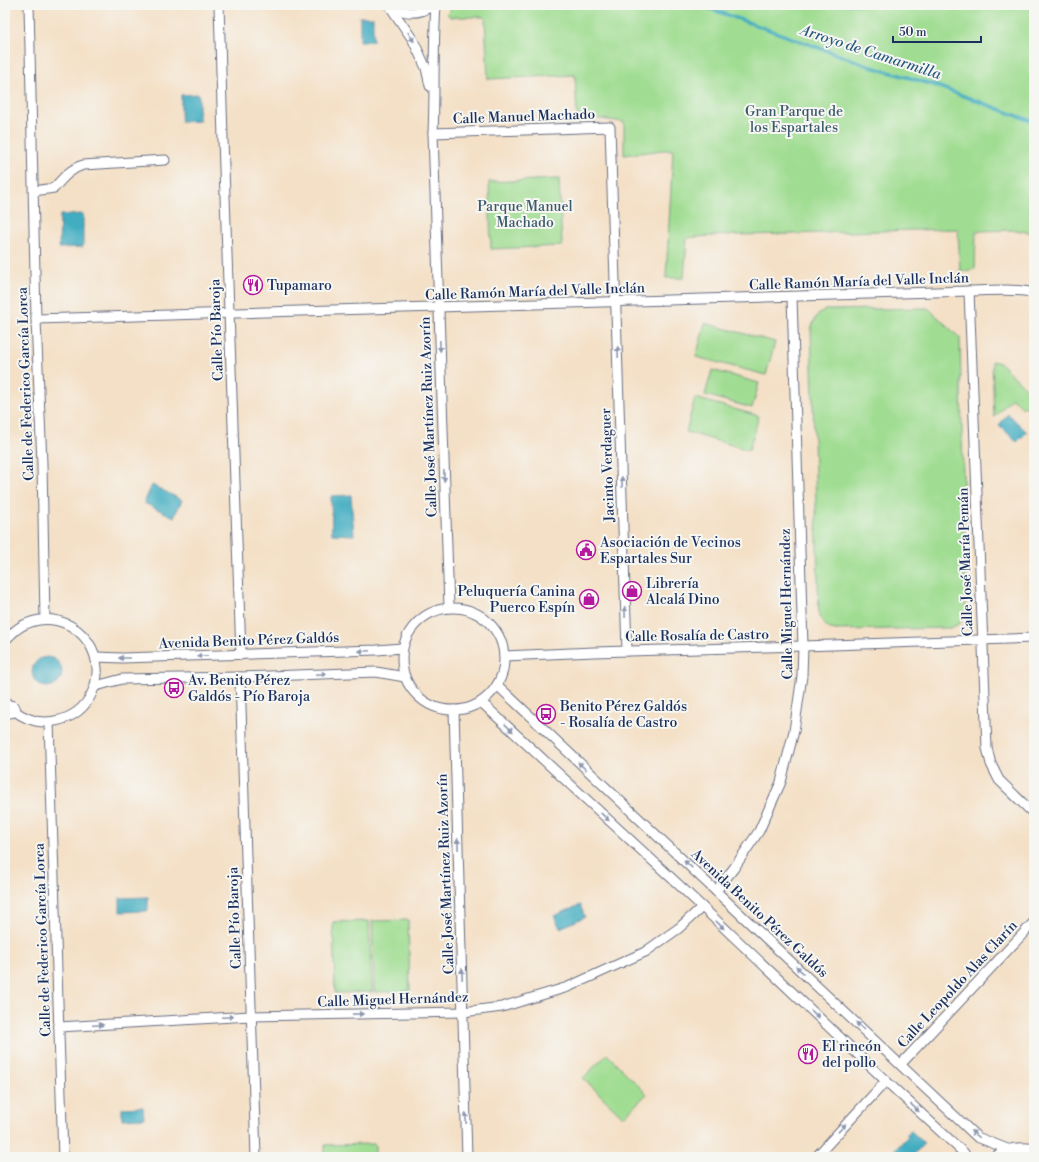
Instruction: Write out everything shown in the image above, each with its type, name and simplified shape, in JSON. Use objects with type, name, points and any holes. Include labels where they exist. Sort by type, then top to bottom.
[{"type":"street","name":"Calle de Federico García Lorca","points":[[29,5],[36,319],[42,464],[44,619]]},
{"type":"street","name":"Calle Pío Baroja","points":[[219,5],[241,655]]},
{"type":"street","points":[[390,5],[407,12],[427,10],[435,5]]},
{"type":"street","name":"Calle José Martínez Ruiz Azorín","points":[[390,5],[413,40],[426,68],[434,107]]},
{"type":"street","name":"Calle José Martínez Ruiz Azorín","points":[[435,5],[434,107],[432,133],[449,607]]},
{"type":"street","name":"Calle Manuel Machado","points":[[432,133],[610,127],[616,302]]},
{"type":"street","points":[[34,191],[54,188],[66,174],[83,165],[164,160]]},
{"type":"street","name":"Calle Ramón María del Valle Inclán","points":[[36,319],[969,291],[1034,293]]},
{"type":"street","name":"Calle José María Pemán","points":[[969,291],[987,748],[991,764],[999,780],[1034,814]]},
{"type":"street","name":"Calle Miguel Hernández","points":[[716,890],[734,868],[759,831],[781,782],[794,731],[802,676],[803,646],[792,297]]},
{"type":"street","name":"Jacinto Verdaguer","points":[[616,302],[627,651]]},
{"type":"street","points":[[449,607],[468,609],[481,615],[494,627],[501,641],[504,656],[502,674],[491,693],[481,702],[460,710],[446,710],[433,706],[422,700],[411,689],[405,677],[402,663],[402,648],[407,635],[414,625],[426,614],[437,609],[449,607]]},
{"type":"street","points":[[5,640],[25,624],[44,619],[62,622],[77,629],[89,642],[96,657],[98,671],[96,686],[89,700],[78,711],[64,719],[49,722],[38,722],[19,715],[7,706]]},
{"type":"street","name":"Calle Rosalía de Castro","points":[[504,656],[1034,638]]},
{"type":"street","name":"Avenida Benito Pérez Galdós","points":[[96,657],[122,658],[241,655],[402,648]]},
{"type":"street","points":[[96,686],[122,679],[240,677],[376,672],[405,677]]},
{"type":"street","name":"Calle Pío Baroja","points":[[240,677],[256,1157]]},
{"type":"street","name":"Avenida Benito Pérez Galdós","points":[[497,685],[977,1137],[1010,1150]]},
{"type":"street","points":[[481,702],[702,907],[964,1153],[966,1157]]},
{"type":"street","name":"Calle José Martínez Ruiz Azorín","points":[[454,710],[467,1157]]},
{"type":"street","name":"Calle de Federico García Lorca","points":[[49,722],[63,1157]]},
{"type":"street","name":"Calle Miguel Hernández","points":[[59,1027],[251,1016],[463,1012],[502,1007],[568,987],[645,952],[679,928],[702,907]]},
{"type":"street","name":"Calle Leopoldo Alas Clarín","points":[[901,1064],[1034,922]]},
{"type":"street","points":[[816,1157],[886,1081]]},
{"type":"street","points":[[997,1157],[1010,1150],[1023,1148],[1034,1150]]},
{"type":"green space","name":"Gran Parque de los Espartales","points":[[455,5],[1034,5],[1034,233],[1015,230],[976,231],[975,269],[960,272],[958,229],[727,235],[687,238],[684,278],[666,278],[673,150],[624,155],[624,122],[577,116],[575,75],[488,79],[485,17],[450,17],[447,13]]},
{"type":"green space","name":"Parque Manuel Machado","points":[[559,179],[562,246],[491,249],[489,182]]},
{"type":"green space","points":[[928,308],[960,338],[966,614],[960,623],[950,628],[835,630],[828,628],[819,617],[811,329],[817,316],[825,310]]},
{"type":"green space","points":[[705,323],[775,342],[766,375],[696,357]]},
{"type":"green space","points":[[992,361],[1000,363],[1034,396],[1034,402],[1027,408],[1025,406],[1023,408],[1012,398],[994,417]]},
{"type":"green space","points":[[712,370],[759,383],[752,408],[705,395]]},
{"type":"green space","points":[[695,398],[759,416],[749,450],[686,432]]},
{"type":"green space","points":[[408,920],[410,991],[374,992],[372,921]]},
{"type":"green space","points":[[369,921],[372,992],[335,993],[333,922]]},
{"type":"green space","points":[[607,1054],[647,1094],[623,1117],[583,1078]]},
{"type":"green space","points":[[375,1144],[375,1157],[325,1157],[325,1145]]},
{"type":"water","points":[[360,17],[373,17],[373,41],[360,41]]},
{"type":"water","points":[[199,94],[199,121],[181,122],[181,95]]},
{"type":"water","points":[[83,214],[83,247],[59,248],[60,215]]},
{"type":"water","points":[[1008,414],[1027,432],[1017,442],[999,425]]},
{"type":"water","points":[[152,485],[182,500],[174,517],[144,503]]},
{"type":"water","points":[[351,495],[354,535],[332,534],[331,496]]},
{"type":"water","points":[[47,657],[58,661],[62,672],[58,683],[47,687],[36,683],[32,672],[36,661]]},
{"type":"water","points":[[148,897],[148,911],[120,912],[120,898]]},
{"type":"water","points":[[580,905],[585,917],[560,928],[554,916]]},
{"type":"water","points":[[143,1107],[144,1118],[122,1119],[122,1108]]},
{"type":"water","points":[[910,1130],[924,1143],[912,1157],[901,1157],[894,1151],[908,1136],[906,1134]]},
{"type":"waterway","name":"Arroyo de Camarmilla","points":[[700,5],[875,68],[931,84],[1034,121]]},
{"type":"place","name":"Tupamaro","points":[[253,285]]},
{"type":"place","name":"Asociación de Vecinos Espartales Sur","points":[[586,550]]},
{"type":"place","name":"Librería Alcalá Dino","points":[[632,591]]},
{"type":"place","name":"Peluquería Canina Puerco Espín","points":[[589,599]]},
{"type":"place","name":"Av. Benito Pérez Galdós - Pío Baroja","points":[[174,688]]},
{"type":"place","name":"Benito Pérez Galdós - Rosalía de Castro","points":[[546,714]]},
{"type":"place","name":"El rincón del pollo","points":[[808,1054]]}]
